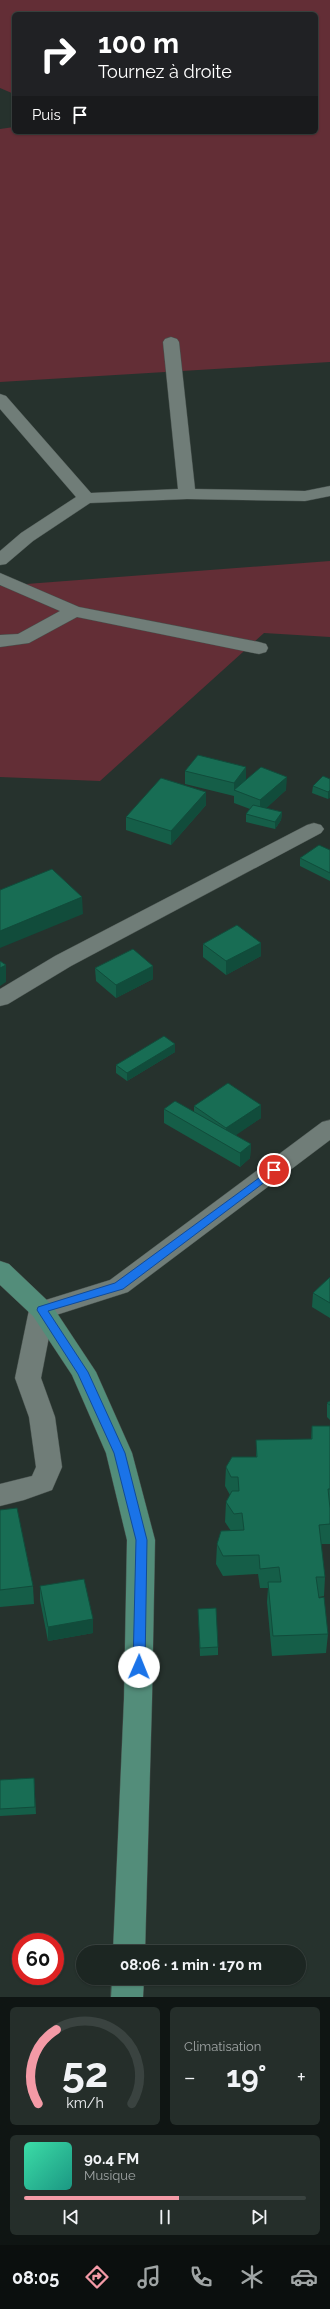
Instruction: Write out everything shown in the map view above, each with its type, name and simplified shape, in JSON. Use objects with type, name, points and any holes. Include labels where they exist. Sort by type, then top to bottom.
[{"type":"main road","points":[[0,1270],[42,1310],[83,1372],[119,1453],[141,1540],[138,1699],[129,1945]]},
{"type":"main road","points":[[127,1997],[128,1985]]},
{"type":"street","points":[[171,342],[187,494]]},
{"type":"street","points":[[0,399],[86,498]]},
{"type":"street","points":[[0,560],[27,537],[86,498],[187,494],[305,496],[330,491]]},
{"type":"street","points":[[0,578],[74,611],[259,648]]},
{"type":"street","points":[[0,641],[22,639],[74,611]]},
{"type":"street","points":[[0,999],[63,961],[314,829]]},
{"type":"street","points":[[0,1495],[24,1490],[43,1483],[49,1467],[42,1417],[28,1378],[42,1310],[119,1286],[330,1128]]},
{"type":"shaded area","points":[[0,0],[330,0],[330,362],[0,382],[0,129],[12,127],[12,134],[318,134],[318,12],[12,12],[12,93],[0,88]]},
{"type":"shaded area","points":[[330,561],[330,637],[264,633],[100,781],[0,777],[0,586]]},
{"type":"building","points":[[198,755],[246,767],[234,783],[185,771]]},
{"type":"building","points":[[261,767],[287,777],[260,800],[234,790]]},
{"type":"building","points":[[323,776],[330,779],[330,790],[328,792],[313,786]]},
{"type":"building","points":[[161,778],[206,792],[171,831],[126,817]]},
{"type":"building","points":[[253,805],[282,812],[275,822],[246,814]]},
{"type":"building","points":[[319,845],[330,850],[330,873],[300,858]]},
{"type":"building","points":[[52,869],[82,897],[0,931],[0,890]]},
{"type":"building","points":[[237,925],[261,943],[226,961],[203,944]]},
{"type":"building","points":[[133,949],[153,966],[116,985],[95,968]]},
{"type":"building","points":[[0,961],[6,965],[0,968]]},
{"type":"building","points":[[164,1036],[175,1044],[127,1073],[116,1065]]},
{"type":"building","points":[[228,1083],[261,1105],[226,1128],[194,1106]]},
{"type":"building","points":[[175,1101],[251,1144],[240,1153],[164,1109]]},
{"type":"building","points":[[330,1277],[330,1303],[313,1293]]},
{"type":"building","points":[[312,1426],[330,1426],[330,1489],[328,1489],[330,1524],[319,1525],[325,1577],[316,1577],[319,1598],[324,1597],[328,1634],[273,1636],[268,1582],[281,1582],[279,1567],[260,1569],[259,1555],[223,1556],[217,1544],[221,1531],[244,1530],[242,1513],[234,1514],[226,1502],[232,1491],[239,1491],[238,1477],[231,1477],[226,1467],[232,1457],[257,1457],[256,1440],[312,1439]]},
{"type":"building","points":[[17,1508],[33,1586],[0,1590],[0,1510]]},
{"type":"building","points":[[84,1579],[93,1619],[48,1627],[40,1586]]},
{"type":"building","points":[[216,1608],[218,1647],[200,1648],[198,1609]]},
{"type":"building","points":[[34,1778],[35,1807],[0,1809],[0,1780]]},
{"type":"route","points":[[139,1667],[141,1540],[119,1453],[83,1372],[42,1310],[119,1286],[274,1170]]}]
